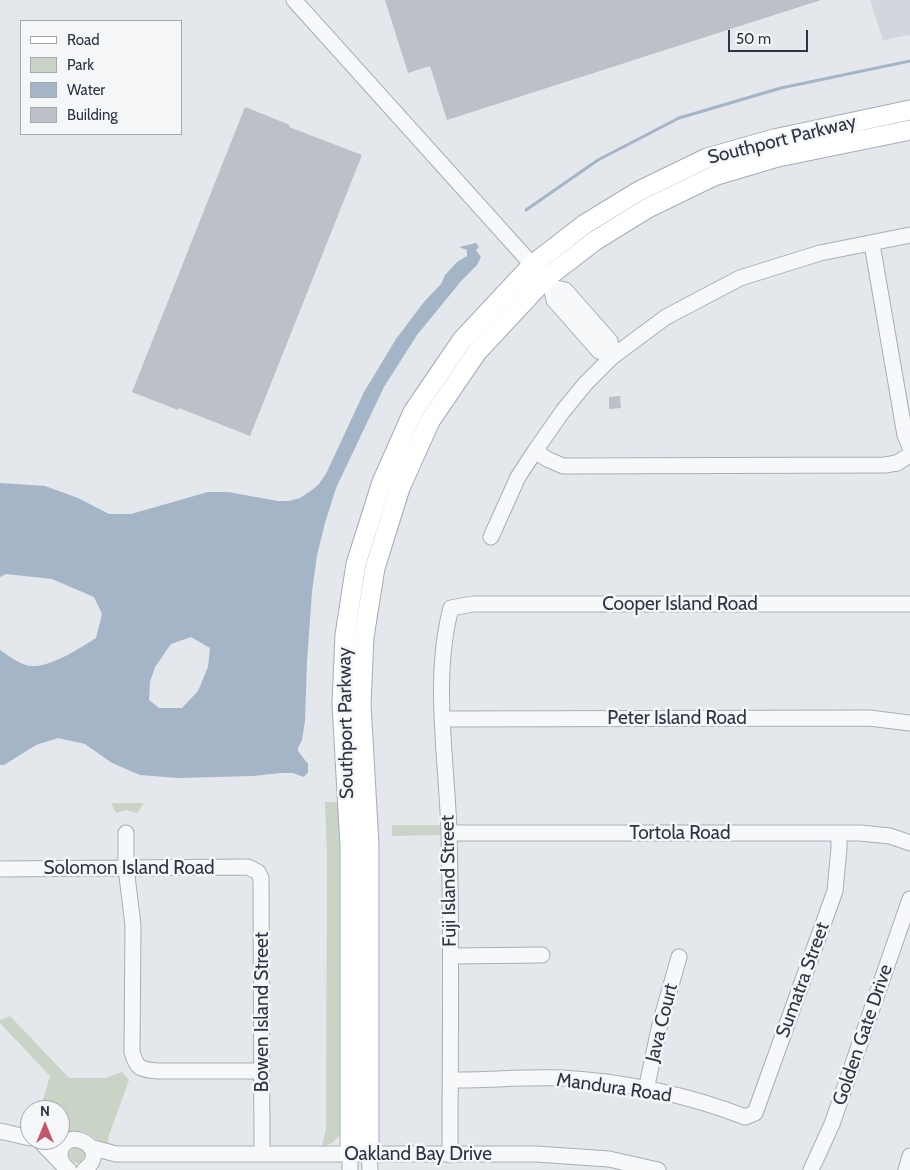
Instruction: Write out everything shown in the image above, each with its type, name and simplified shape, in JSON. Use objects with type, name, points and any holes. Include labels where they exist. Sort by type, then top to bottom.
[{"type":"main road","name":"Southport Parkway","points":[[350,1162],[350,846],[342,704],[345,635],[356,564],[382,482],[413,412],[462,340],[532,265],[585,224],[639,191],[707,158],[774,138],[910,110]]},
{"type":"main road","name":"Southport Parkway","points":[[370,1162],[369,845],[361,704],[364,637],[375,568],[400,488],[430,421],[477,352],[548,283],[596,240],[641,212],[714,176],[778,157],[910,130]]},
{"type":"street","points":[[294,0],[548,283],[565,290],[610,342],[612,357]]},
{"type":"street","points":[[491,537],[518,477],[563,411],[612,357],[666,317],[740,278],[820,253],[910,235]]},
{"type":"street","points":[[872,244],[905,435],[910,447]]},
{"type":"street","points":[[535,451],[563,466],[885,465],[897,462],[910,455]]},
{"type":"street","name":"Cooper Island Road","points":[[451,608],[473,604],[910,604]]},
{"type":"street","name":"Fuji Island Street","points":[[450,1154],[449,833],[442,664],[446,628],[451,608]]},
{"type":"street","name":"Peter Island Road","points":[[443,719],[869,718],[910,724]]},
{"type":"street","points":[[126,833],[126,868],[133,925],[132,1052],[135,1064],[141,1069],[158,1071],[262,1071]]},
{"type":"street","name":"Tortola Road","points":[[449,833],[839,833],[875,834],[910,843]]},
{"type":"street","name":"Sumatra Street","points":[[744,1118],[755,1113],[835,891],[839,833]]},
{"type":"street","name":"Solomon Island Road","points":[[0,869],[248,867],[258,872]]},
{"type":"street","name":"Bowen Island Street","points":[[258,872],[262,878],[262,1154]]},
{"type":"street","name":"Golden Gate Drive","points":[[811,1170],[832,1124],[910,899]]},
{"type":"street","points":[[450,956],[542,955]]},
{"type":"street","name":"Java Court","points":[[646,1090],[660,1024],[679,957]]},
{"type":"street","name":"Mandura Road","points":[[451,1080],[561,1078],[610,1083],[716,1106],[744,1118]]},
{"type":"street","points":[[0,1131],[20,1136]]},
{"type":"street","name":"Oakland Bay Drive","points":[[70,1140],[82,1140],[90,1147],[116,1154],[262,1154],[350,1162],[370,1162],[450,1154],[536,1154],[608,1165],[658,1170]]},
{"type":"street","points":[[86,1168],[93,1157],[90,1147]]},
{"type":"street","points":[[49,1150],[67,1169]]},
{"type":"street","points":[[61,1150],[60,1159],[67,1169]]},
{"type":"street","name":"Oakland Bay Drive","points":[[86,1168],[99,1160],[116,1154]]},
{"type":"street","points":[[906,1170],[910,1156]]},
{"type":"shaded area","points":[[870,0],[910,0],[910,35],[883,40]]},
{"type":"green space","points":[[325,802],[339,802],[341,834],[341,1129],[339,1136],[334,1141],[322,1146],[326,1129],[327,856]]},
{"type":"green space","points":[[111,803],[144,803],[137,813],[126,810],[116,813]]},
{"type":"green space","points":[[392,825],[440,825],[441,835],[392,836]]},
{"type":"green space","points":[[10,1016],[69,1078],[105,1078],[122,1072],[129,1080],[108,1138],[109,1146],[80,1131],[70,1132],[70,1100],[43,1100],[50,1076],[0,1023],[0,1020]]},
{"type":"green space","points":[[74,1147],[80,1147],[85,1152],[83,1161],[74,1163],[69,1158],[69,1152]]},
{"type":"water","points":[[476,243],[479,247],[476,250],[481,257],[477,265],[462,280],[417,335],[384,387],[336,488],[325,523],[317,555],[312,592],[305,721],[302,740],[298,748],[298,751],[308,764],[308,772],[304,777],[293,773],[178,778],[140,775],[112,763],[85,744],[58,738],[36,745],[4,765],[0,765],[0,650],[26,665],[35,666],[50,663],[96,638],[102,614],[94,597],[52,579],[6,574],[0,577],[0,483],[45,486],[78,498],[109,514],[131,514],[208,492],[228,492],[278,501],[300,498],[318,485],[326,474],[364,392],[396,339],[424,302],[441,284],[445,275],[457,262],[467,256],[467,250],[459,247]],"holes":[[[191,637],[210,648],[208,667],[198,691],[182,708],[159,708],[149,700],[150,682],[155,667],[171,644]]]},
{"type":"building","points":[[385,0],[821,0],[447,120],[430,66],[408,73]]},
{"type":"building","points":[[245,107],[290,125],[289,127],[362,155],[250,436],[132,392]]},
{"type":"building","points":[[620,396],[621,408],[609,409],[609,397]]},
{"type":"waterway","points":[[526,210],[598,160],[679,118],[781,88],[910,61]]}]
